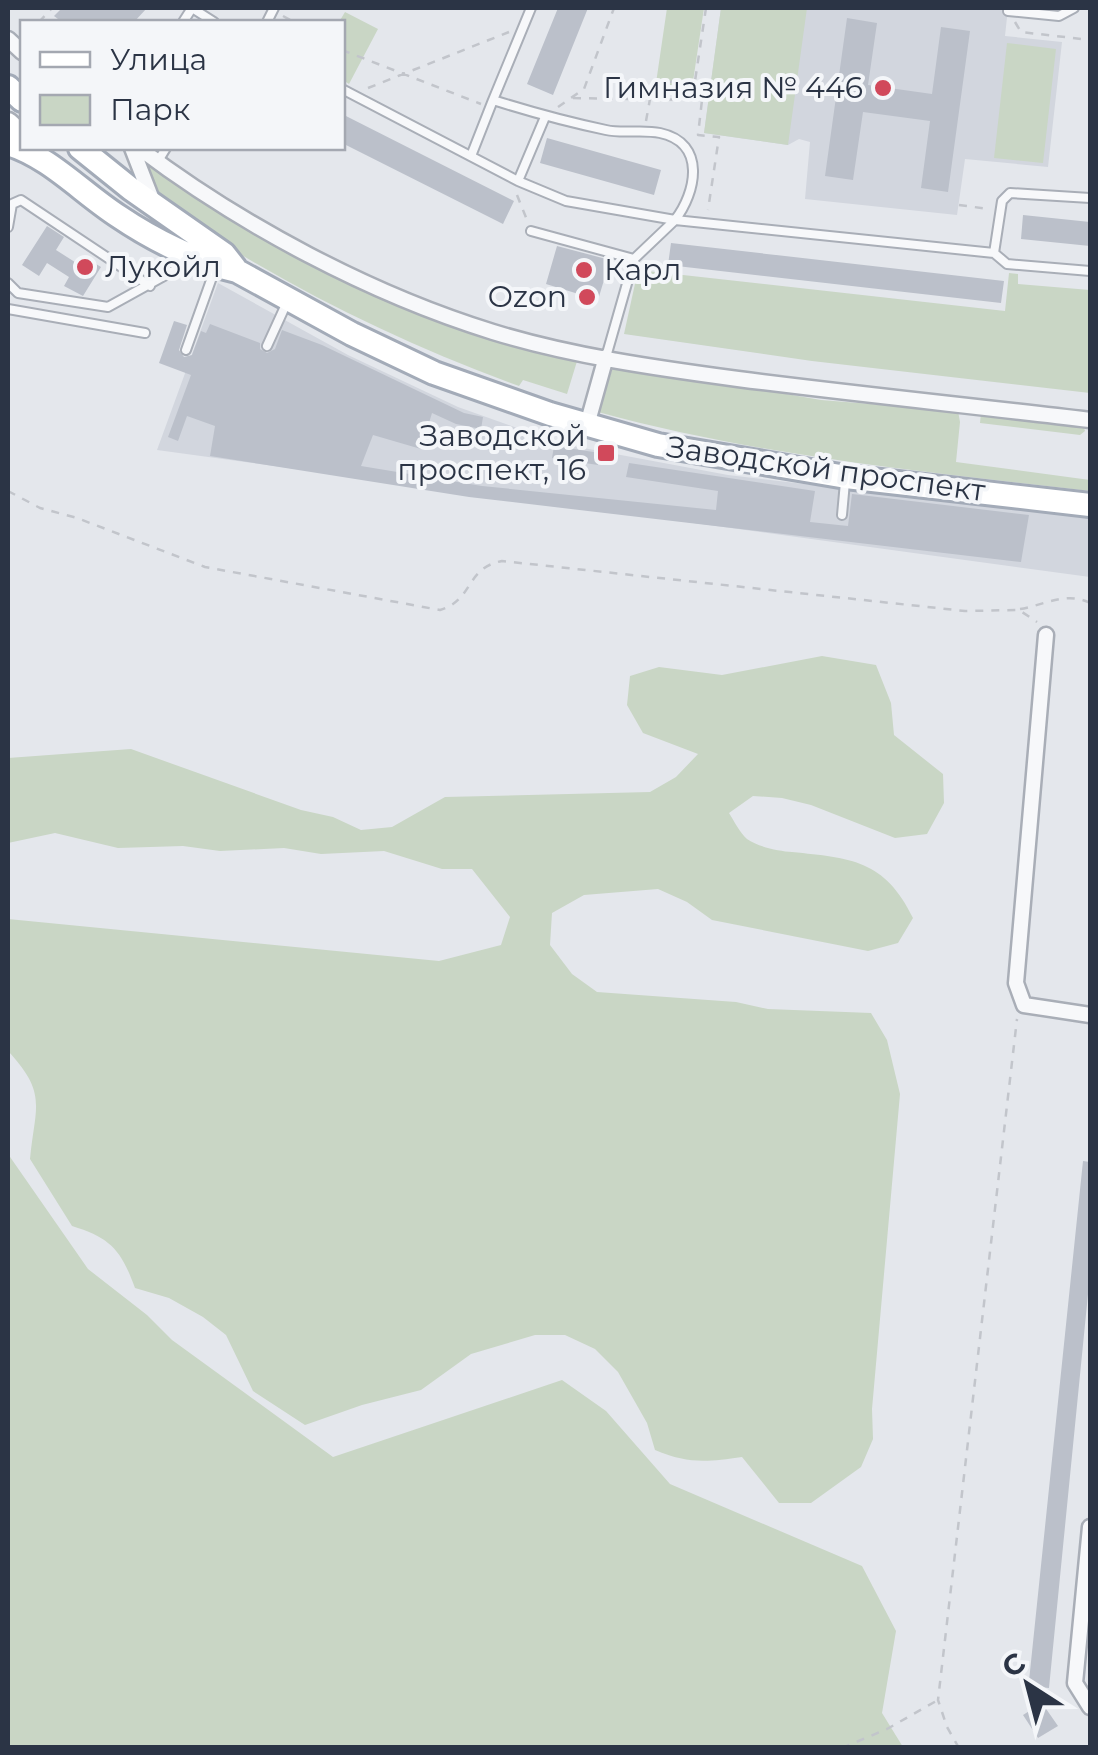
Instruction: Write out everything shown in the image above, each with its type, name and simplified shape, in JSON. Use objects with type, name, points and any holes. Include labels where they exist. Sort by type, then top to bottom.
[{"type":"main road","points":[[8,144],[59,170]]},
{"type":"main road","name":"Заводской проспект","points":[[37,150],[118,216],[217,258],[288,300],[493,404],[696,452],[846,477],[1090,505]]},
{"type":"main road","name":"Заводской проспект","points":[[83,150],[217,258]]},
{"type":"street","points":[[137,150],[156,206]]},
{"type":"street","points":[[162,154],[183,179],[322,261],[409,301],[496,333],[678,371],[1090,420]]},
{"type":"street","points":[[587,425],[606,357]]},
{"type":"street","points":[[1046,635],[1016,983],[1024,1004],[1090,1015]]},
{"type":"street","points":[[1090,1527],[1075,1683],[1090,1707]]},
{"type":"lane","points":[[471,156],[531,8]]},
{"type":"lane","points":[[1010,11],[1059,16],[1074,8]]},
{"type":"lane","points":[[345,90],[514,179],[566,201],[706,224],[994,253],[1007,264],[1090,272]]},
{"type":"lane","points":[[492,104],[624,134],[661,133],[677,140],[689,154],[694,190],[675,220],[634,260],[606,357]]},
{"type":"lane","points":[[514,179],[545,117]]},
{"type":"lane","points":[[994,253],[1002,201],[1010,193],[1090,198]]},
{"type":"lane","points":[[8,227],[12,204],[22,200],[150,286]]},
{"type":"lane","points":[[531,231],[634,260]]},
{"type":"lane","points":[[8,283],[18,294],[108,307],[217,258]]},
{"type":"lane","points":[[186,350],[217,258]]},
{"type":"lane","points":[[267,346],[288,300]]},
{"type":"lane","points":[[8,309],[145,333]]},
{"type":"lane","points":[[842,515],[846,477]]},
{"type":"path","points":[[545,117],[584,89],[614,8]]},
{"type":"path","points":[[706,8],[695,81],[702,100],[698,134],[719,138],[706,224]]},
{"type":"path","points":[[1010,11],[1021,32],[1090,38]]},
{"type":"path","points":[[352,94],[523,26]]},
{"type":"path","points":[[345,51],[492,104]]},
{"type":"path","points":[[664,99],[668,82],[695,81]]},
{"type":"path","points":[[570,98],[702,100]]},
{"type":"path","points":[[645,132],[650,99]]},
{"type":"path","points":[[514,179],[531,231]]},
{"type":"path","points":[[958,204],[1000,210]]},
{"type":"path","points":[[8,492],[40,508],[77,518],[205,567],[440,610],[459,602],[480,568],[502,561],[952,610],[1019,610],[1058,598],[1090,603]]},
{"type":"path","points":[[1019,610],[1031,616],[1046,635]]},
{"type":"path","points":[[959,1748],[938,1700],[1016,1020],[1024,1004]]},
{"type":"path","points":[[842,1748],[887,1729],[938,1700]]},
{"type":"shaded area","name":"Гимназия № 446","points":[[721,8],[1008,8],[1005,36],[1062,42],[1048,167],[965,159],[957,215],[805,199],[810,142],[799,139],[788,145],[704,133]]},
{"type":"shaded area","points":[[218,283],[348,355],[458,407],[562,444],[728,475],[1090,518],[1090,577],[157,450]]},
{"type":"green space","points":[[667,8],[704,8],[692,88],[656,83]]},
{"type":"green space","points":[[721,8],[807,8],[788,145],[704,133]]},
{"type":"green space","points":[[345,12],[378,29],[349,84],[345,81],[345,20],[340,20]]},
{"type":"green space","points":[[1007,43],[1056,49],[1043,163],[994,158]]},
{"type":"green space","points":[[148,162],[305,256],[578,358],[567,394],[523,380],[519,386],[479,371],[401,338],[288,281],[169,210],[152,191]]},
{"type":"green space","points":[[638,270],[1005,311],[1009,273],[1018,274],[1018,284],[1090,290],[1090,393],[812,361],[624,334]]},
{"type":"green space","points":[[614,364],[821,400],[958,411],[956,462],[1090,480],[1090,491],[781,451],[598,412]]},
{"type":"green space","points":[[981,413],[1083,425],[1085,431],[1080,435],[980,423]]},
{"type":"green space","points":[[822,656],[876,665],[891,703],[894,735],[943,774],[944,803],[927,834],[895,838],[811,805],[782,798],[753,796],[729,813],[744,836],[757,844],[849,860],[878,873],[891,884],[913,918],[898,943],[868,951],[712,920],[687,902],[658,889],[584,895],[552,913],[550,945],[572,974],[597,992],[736,1002],[768,1009],[871,1013],[887,1040],[900,1094],[872,1409],[873,1439],[861,1467],[811,1503],[779,1503],[742,1457],[698,1461],[655,1450],[647,1423],[618,1372],[595,1349],[565,1335],[535,1335],[471,1354],[421,1390],[305,1425],[253,1391],[226,1335],[169,1298],[135,1288],[113,1247],[72,1226],[30,1159],[36,1113],[34,1090],[8,1051],[8,919],[439,961],[501,945],[510,917],[472,869],[442,869],[384,851],[321,854],[284,848],[118,848],[55,833],[8,843],[8,758],[131,749],[361,830],[392,827],[445,797],[650,792],[676,777],[698,754],[643,733],[627,705],[630,676],[659,667],[722,675]]},
{"type":"green space","points":[[8,1154],[88,1269],[172,1340],[333,1457],[562,1380],[606,1411],[670,1484],[862,1566],[896,1631],[882,1713],[903,1747],[8,1747]]},
{"type":"building","points":[[62,8],[147,8],[136,20],[59,20],[54,16]]},
{"type":"building","points":[[558,8],[588,8],[553,95],[527,84]]},
{"type":"building","points":[[847,18],[877,23],[868,85],[932,94],[941,27],[970,31],[948,192],[921,188],[930,121],[863,112],[853,180],[825,176]]},
{"type":"building","points":[[345,116],[514,201],[503,224],[345,145]]},
{"type":"building","points":[[547,138],[661,170],[654,195],[540,163]]},
{"type":"building","points":[[1023,215],[1090,222],[1090,246],[1021,239]]},
{"type":"building","points":[[47,226],[64,237],[56,250],[78,264],[83,256],[101,267],[83,296],[64,286],[69,277],[47,263],[39,276],[22,265]]},
{"type":"building","points":[[671,243],[1004,281],[1001,303],[668,265]]},
{"type":"building","points":[[557,246],[610,260],[598,300],[546,284]]},
{"type":"building","points":[[174,321],[187,325],[179,350],[184,357],[192,355],[201,331],[206,333],[210,324],[260,343],[260,349],[267,353],[275,349],[282,330],[464,413],[483,417],[481,429],[456,424],[432,413],[421,449],[373,435],[361,466],[482,486],[716,510],[718,491],[626,477],[629,463],[815,491],[810,522],[848,526],[852,494],[1029,515],[1021,562],[469,497],[210,456],[215,426],[187,416],[178,441],[168,437],[191,375],[159,363]]},
{"type":"building","points":[[554,446],[600,453],[598,465],[552,458]]},
{"type":"building","points":[[1083,1161],[1090,1162],[1090,1274],[1049,1688],[1029,1686],[1029,1681]]},
{"type":"building","points":[[1042,1703],[1058,1726],[1038,1738],[1023,1715]]},
{"type":"place","name":"Гимназия № 446","points":[[883,88]]},
{"type":"place","name":"Лукойл","points":[[85,267]]},
{"type":"place","name":"Карл","points":[[584,270]]},
{"type":"place","name":"Ozon","points":[[587,297]]},
{"type":"place","name":"Заводской проспект, 16","points":[[606,453]]}]
